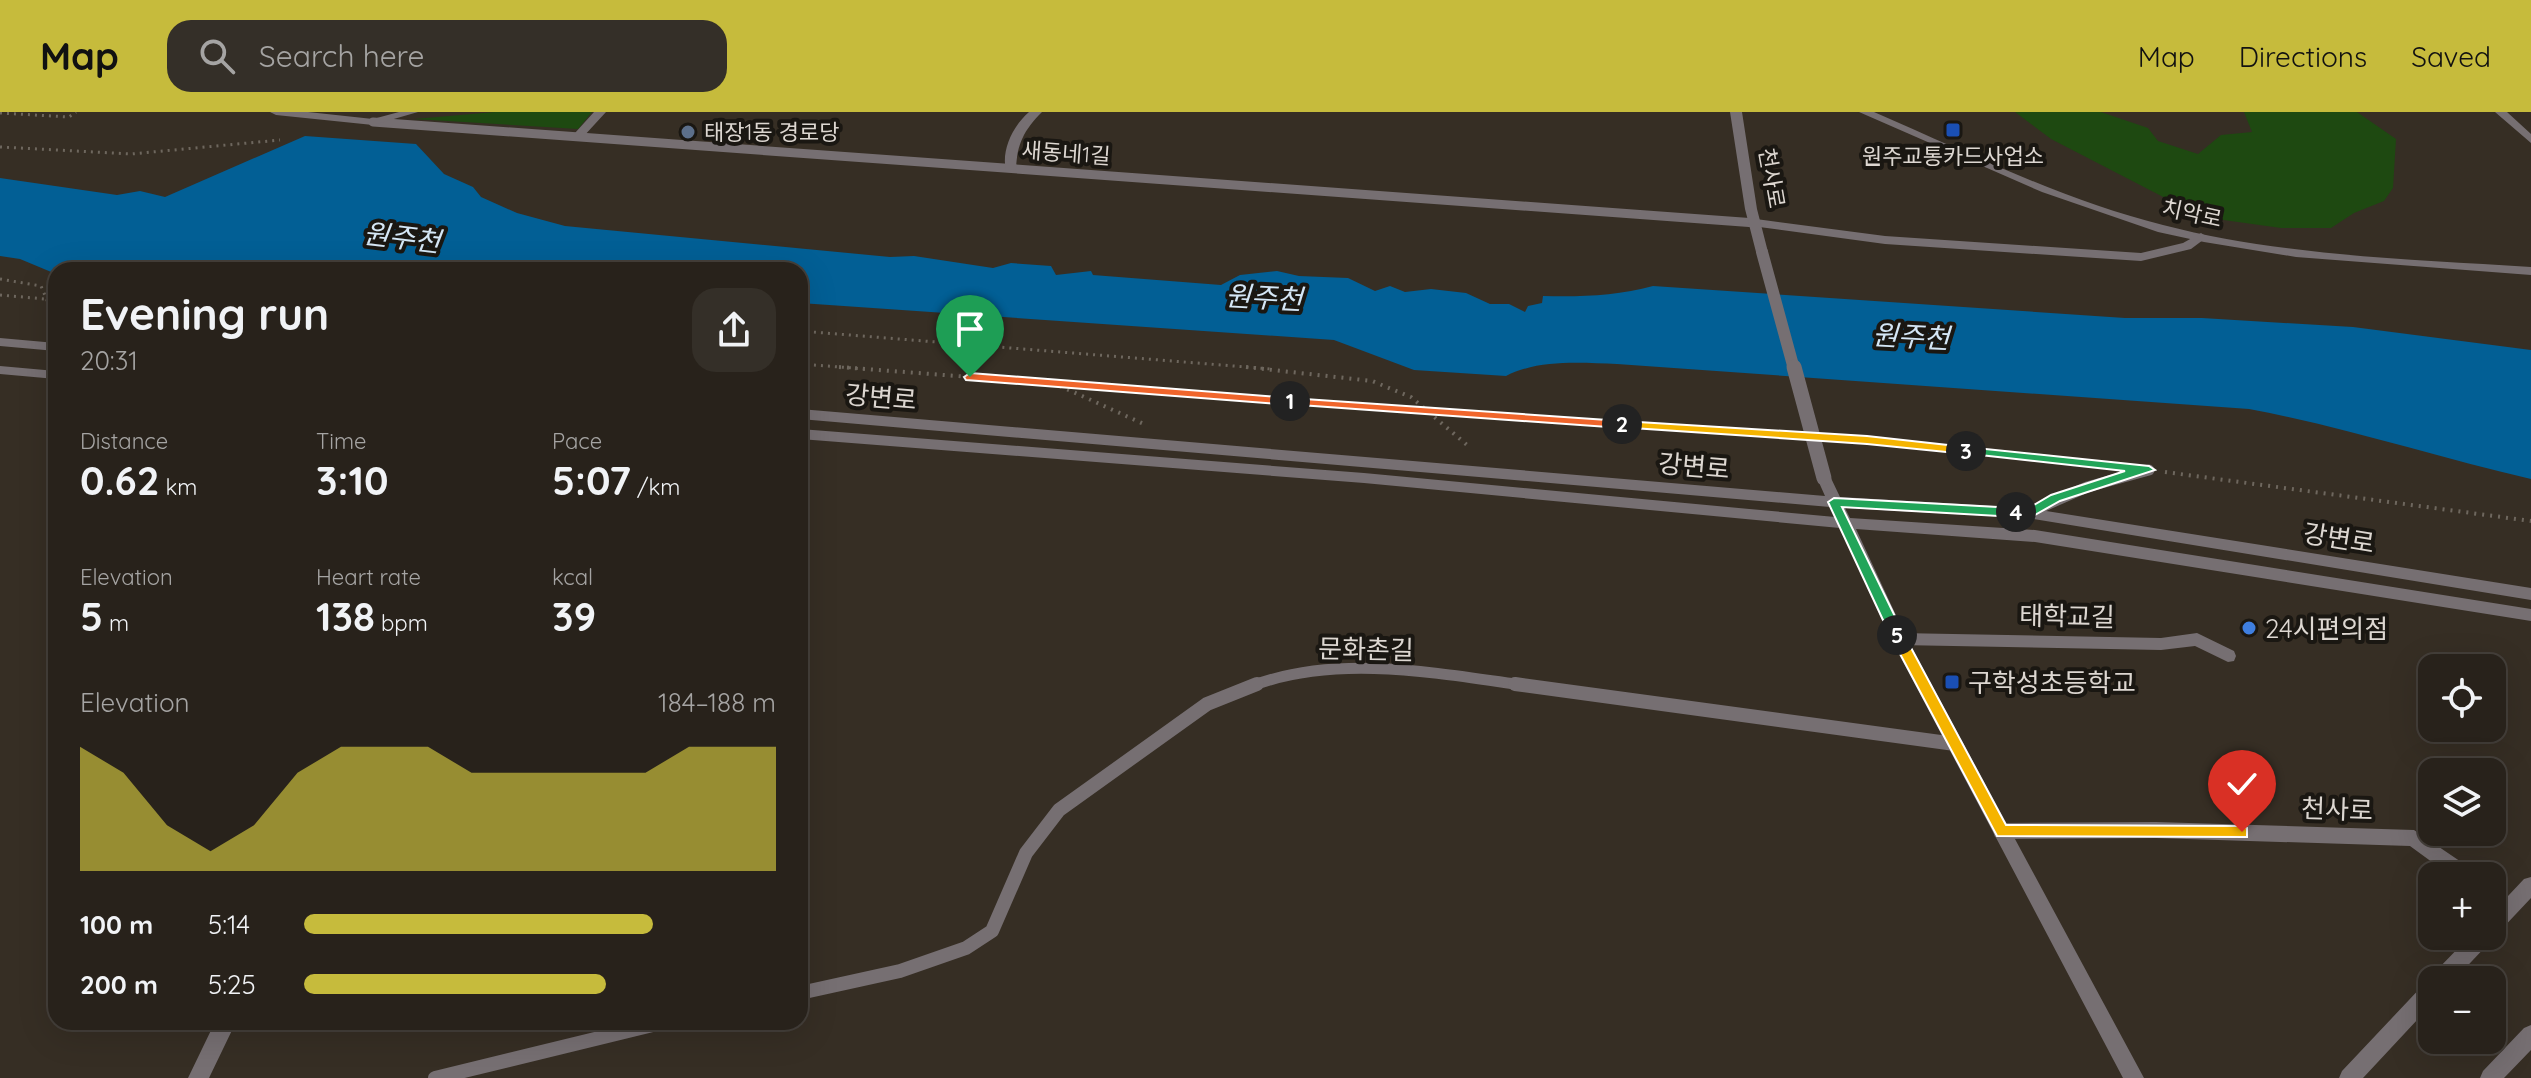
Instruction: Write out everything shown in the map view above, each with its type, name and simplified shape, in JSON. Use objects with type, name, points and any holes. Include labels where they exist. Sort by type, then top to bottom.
[{"type":"street","points":[[276,112],[373,122],[412,112]]},
{"type":"street","points":[[358,112],[373,122]]},
{"type":"street","points":[[579,135],[600,112]]},
{"type":"street","points":[[1010,169],[1010,154],[1021,123],[1036,112]]},
{"type":"street","name":"천사로","points":[[1736,112],[1762,252],[1824,478],[1834,502]]},
{"type":"street","name":"치악로","points":[[1865,112],[2110,213],[2201,237],[2311,255],[2531,271]]},
{"type":"street","points":[[2501,112],[2531,140]]},
{"type":"street","points":[[1756,223],[1885,240],[2141,257],[2187,246],[2201,237]]},
{"type":"street","points":[[0,342],[48,346]]},
{"type":"street","points":[[0,370],[48,374]]},
{"type":"street","name":"강변로","points":[[808,415],[1834,502],[2028,513],[2531,594]]},
{"type":"street","name":"강변로","points":[[808,435],[1348,477],[1842,523],[2035,536],[2531,615]]},
{"type":"street","points":[[1834,502],[1899,639],[2134,1078]]},
{"type":"street","name":"태학교길","points":[[1899,639],[2161,644],[2197,639],[2228,656]]},
{"type":"street","name":"천사로","points":[[2002,831],[2156,830],[2414,838],[2447,862]]},
{"type":"street","points":[[2506,911],[2531,885]]},
{"type":"street","points":[[2454,966],[2470,950]]},
{"type":"street","points":[[2349,1078],[2418,1005]]},
{"type":"street","points":[[198,1078],[222,1030]]},
{"type":"street","points":[[2490,1078],[2531,1035]]},
{"type":"lane","name":"새동네1길","points":[[373,122],[1756,223]]},
{"type":"lane","points":[[2028,513],[2055,498],[2098,482],[2149,470]]},
{"type":"lane","name":"문화촌길","points":[[808,991],[900,971],[966,948],[979,940],[992,931],[1026,853],[1059,810],[1207,704],[1273,678],[1326,668],[1440,674],[1955,744]]},
{"type":"lane","points":[[435,1078],[632,1030]]},
{"type":"path","points":[[0,113],[69,117],[76,112]]},
{"type":"path","points":[[0,147],[131,154],[280,140]]},
{"type":"path","points":[[0,279],[41,286],[48,302]]},
{"type":"path","points":[[0,295],[46,299]]},
{"type":"path","points":[[808,332],[1372,381],[1411,397],[1467,445]]},
{"type":"path","points":[[808,365],[1429,412],[1804,436]]},
{"type":"path","points":[[1054,383],[1146,425]]},
{"type":"path","points":[[1820,437],[2102,465]]},
{"type":"path","points":[[2149,470],[2531,521]]},
{"type":"green space","points":[[495,112],[592,112],[578,129],[414,119]]},
{"type":"green space","points":[[2015,112],[2101,112],[2148,128],[2158,141],[2198,154],[2221,135],[2252,132],[2244,112],[2357,112],[2396,139],[2393,188],[2384,201],[2354,213],[2331,228],[2281,228],[2202,217],[2051,139]]},
{"type":"water","name":"원주천","points":[[305,136],[416,144],[444,174],[473,187],[481,197],[517,213],[565,226],[890,257],[914,256],[993,268],[1011,263],[1051,266],[1056,275],[1091,271],[1093,275],[1221,285],[1240,275],[1277,271],[1299,276],[1348,278],[1375,291],[1390,286],[1405,292],[1431,289],[1466,293],[1490,304],[1509,304],[1525,312],[1528,306],[1542,303],[1543,296],[1598,295],[1653,286],[2125,318],[2202,318],[2353,327],[2531,350],[2531,479],[2320,424],[2249,409],[1617,364],[1546,364],[1506,376],[1414,370],[1334,340],[808,304],[808,262],[48,262],[48,271],[20,259],[0,256],[0,178],[117,195],[140,191],[165,197]]},
{"type":"place","name":"원주교통카드사업소","points":[[1953,130]]},
{"type":"place","name":"태장1동 경로당","points":[[688,132]]},
{"type":"place","name":"24시편의점","points":[[2249,628]]},
{"type":"place","name":"구학성초등학교","points":[[1952,682]]},
{"type":"route","points":[[970,377],[1429,412],[1867,440],[2149,470],[2098,482],[2055,498],[2028,513],[1834,502],[1899,639],[2002,831],[2242,832]]}]
